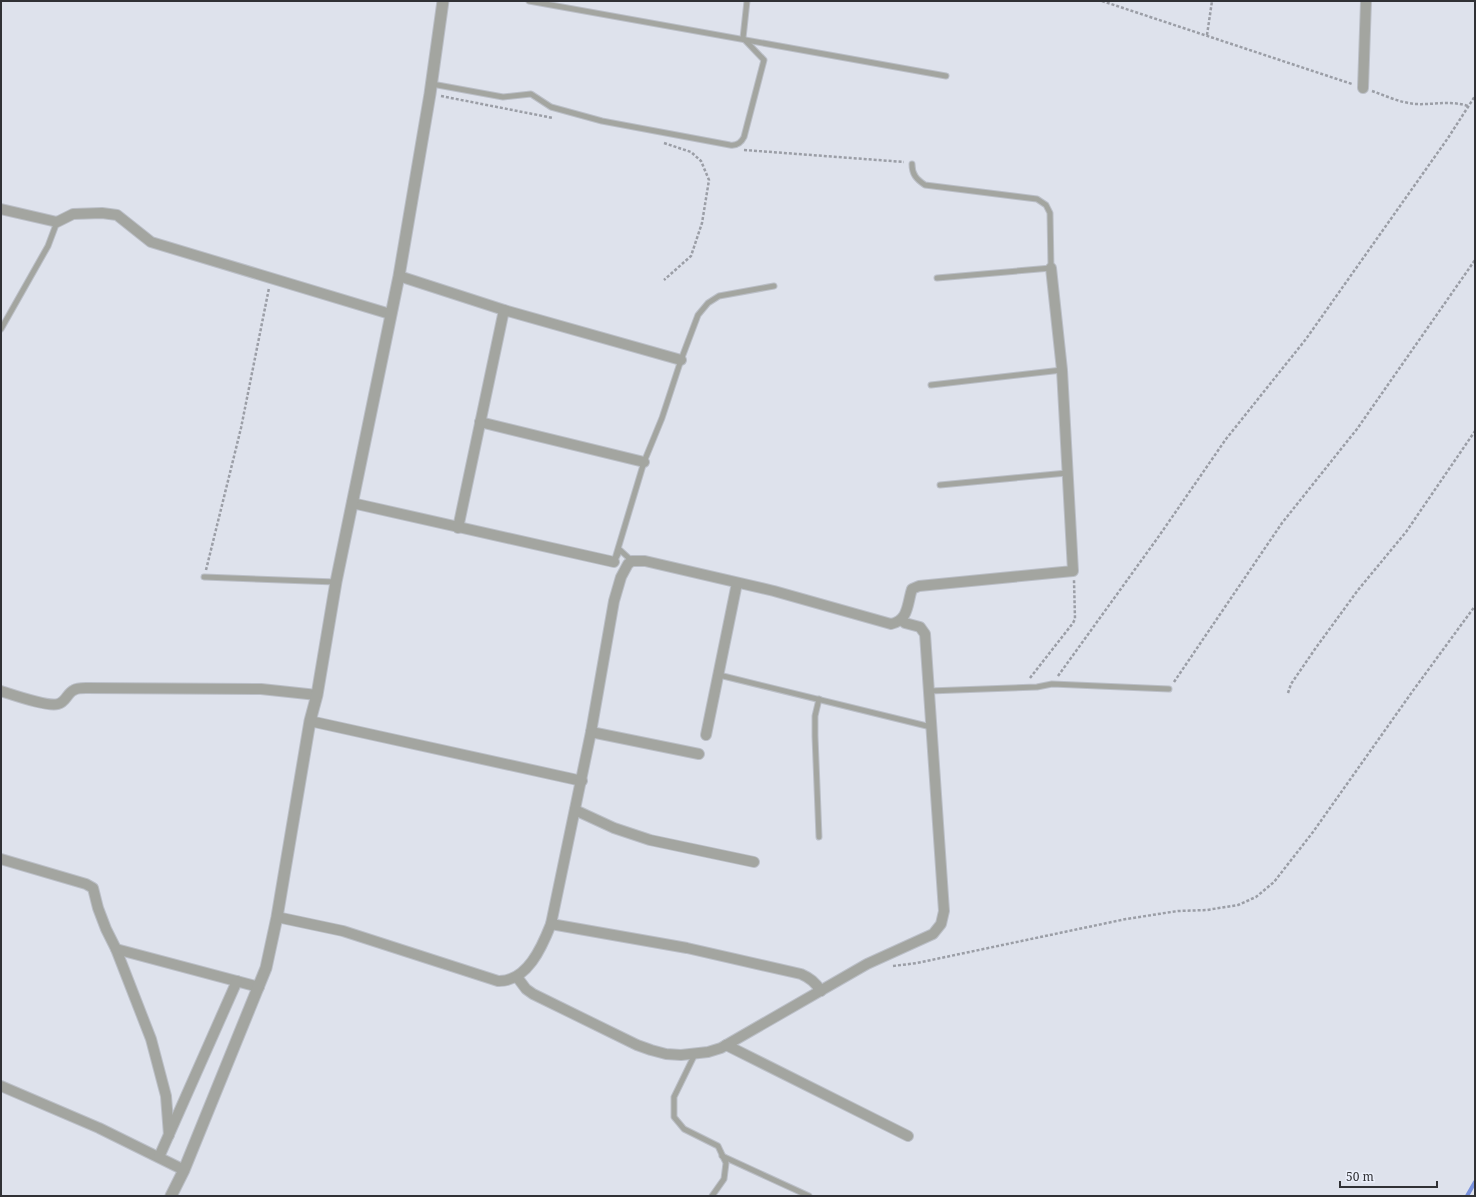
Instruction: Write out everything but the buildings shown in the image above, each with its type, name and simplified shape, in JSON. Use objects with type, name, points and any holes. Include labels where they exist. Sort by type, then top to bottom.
[{"type":"street","points":[[172,1196],[266,968],[277,917],[310,722],[317,695],[336,582],[399,276],[431,89],[443,1]]},
{"type":"street","points":[[1364,88],[1366,1]]},
{"type":"street","points":[[1,210],[57,222],[73,214],[102,213],[117,216],[151,242],[390,314]]},
{"type":"street","points":[[277,917],[343,931],[498,981],[505,981],[517,977],[522,973],[544,941],[551,924],[592,732],[614,601],[621,577],[628,564],[632,561],[645,561],[774,591],[886,623],[897,623],[902,620],[907,610],[912,589],[919,586],[1073,571],[1062,370],[1051,268]]},
{"type":"street","points":[[399,276],[504,310],[681,360]]},
{"type":"street","points":[[458,528],[504,310]]},
{"type":"street","points":[[480,422],[644,462]]},
{"type":"street","points":[[352,503],[614,562]]},
{"type":"street","points":[[706,736],[737,583]]},
{"type":"street","points":[[517,977],[526,989],[533,994],[637,1045],[666,1054],[695,1054],[708,1052],[726,1045],[866,964],[934,934],[940,924],[944,911],[924,634],[920,627],[905,623],[902,620]]},
{"type":"street","points":[[1,691],[49,705],[59,704],[65,700],[74,689],[86,688],[261,689],[317,695]]},
{"type":"street","points":[[310,722],[582,781]]},
{"type":"street","points":[[592,732],[700,754]]},
{"type":"street","points":[[576,810],[614,828],[650,840],[754,862]]},
{"type":"street","points":[[1,859],[86,884],[93,888],[100,915],[116,949],[151,1039],[166,1096],[169,1135]]},
{"type":"street","points":[[551,924],[687,948],[800,974],[810,978],[821,991]]},
{"type":"street","points":[[116,949],[259,987]]},
{"type":"street","points":[[159,1157],[237,981]]},
{"type":"street","points":[[726,1045],[908,1136]]},
{"type":"street","points":[[1,1086],[99,1128],[184,1170]]},
{"type":"lane","points":[[529,1],[946,76]]},
{"type":"lane","points":[[431,89],[503,97],[531,94],[551,107],[602,121],[730,146],[737,145],[744,137],[764,60],[743,38],[743,26],[747,1]]},
{"type":"lane","points":[[912,164],[914,174],[920,182],[924,184],[1037,199],[1049,209],[1051,217],[1051,268],[937,278]]},
{"type":"lane","points":[[1,329],[48,246],[57,222]]},
{"type":"lane","points":[[614,562],[644,462],[662,418],[681,360],[698,315],[713,299],[726,294],[774,286]]},
{"type":"lane","points":[[931,385],[1062,370]]},
{"type":"lane","points":[[940,485],[1067,473]]},
{"type":"lane","points":[[614,562],[620,550],[632,561]]},
{"type":"lane","points":[[204,577],[336,582]]},
{"type":"lane","points":[[718,675],[931,727]]},
{"type":"lane","points":[[928,691],[1037,688],[1052,684],[1169,689]]},
{"type":"lane","points":[[819,699],[815,716],[819,837]]},
{"type":"lane","points":[[695,1054],[674,1096],[674,1117],[684,1129],[718,1146],[726,1163],[724,1179],[712,1196]]},
{"type":"lane","points":[[722,1156],[809,1196]]},
{"type":"path","points":[[1102,1],[1207,35],[1396,100],[1415,104],[1449,102],[1468,106]]},
{"type":"path","points":[[1207,35],[1212,1]]},
{"type":"path","points":[[431,89],[558,119]]},
{"type":"path","points":[[1052,684],[1159,536],[1226,439],[1306,339],[1448,138],[1475,96]]},
{"type":"path","points":[[661,142],[675,145],[691,152],[701,160],[709,180],[702,223],[691,256],[664,280]]},
{"type":"path","points":[[737,145],[748,151],[903,161],[912,164]]},
{"type":"path","points":[[1169,689],[1282,523],[1357,429],[1475,260]]},
{"type":"path","points":[[204,577],[241,428],[271,278]]},
{"type":"path","points":[[1288,693],[1291,684],[1320,643],[1358,590],[1406,532],[1475,431]]},
{"type":"path","points":[[1026,688],[1030,680],[1075,619],[1073,571]]},
{"type":"path","points":[[892,966],[917,963],[1126,919],[1178,911],[1207,910],[1238,905],[1256,897],[1274,882],[1313,832],[1475,606]]},
{"type":"waterway","points":[[1467,1196],[1475,1182]]}]
